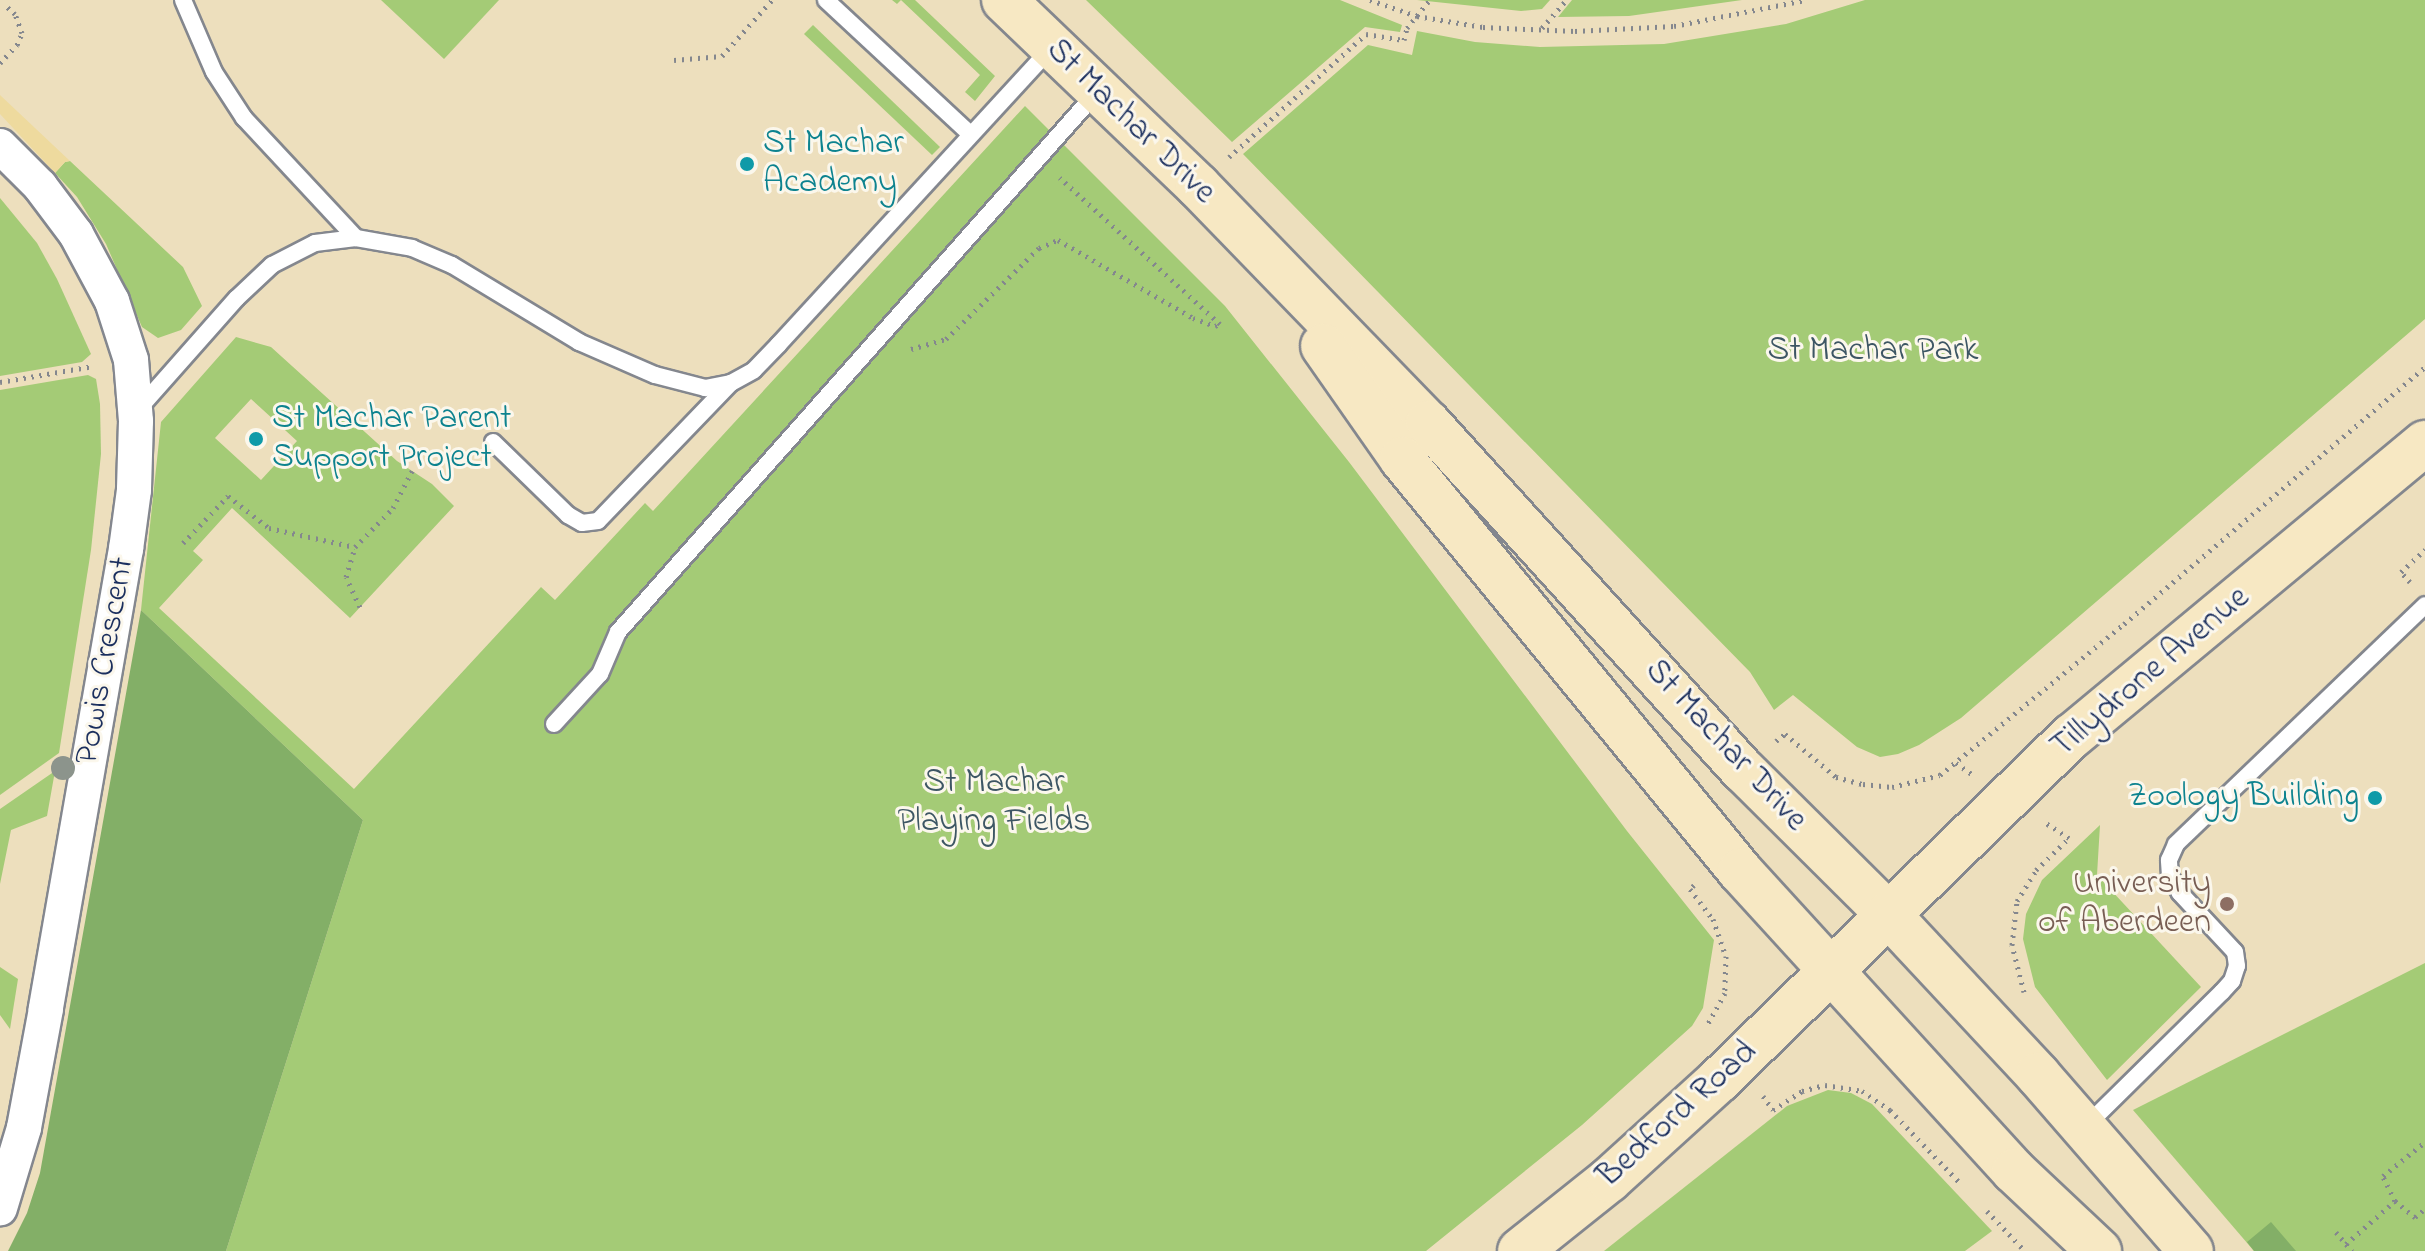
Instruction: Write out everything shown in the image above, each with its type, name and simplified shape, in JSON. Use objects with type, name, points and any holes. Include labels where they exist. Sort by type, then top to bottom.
[{"type":"main road","name":"St Machar Drive","points":[[1004,0],[1198,186],[1428,423],[1744,771],[1888,914],[2084,1127],[2191,1251]]},
{"type":"main road","name":"St Machar Drive","points":[[1253,246],[1402,459],[1740,871],[2014,1171],[2099,1251]]},
{"type":"main road","name":"Tillydrone Avenue","points":[[1831,974],[1888,914],[2072,736],[2425,443]]},
{"type":"main road","name":"Bedford Road","points":[[1520,1251],[1674,1122],[1831,974]]},
{"type":"street","name":"Powis Crescent","points":[[0,146],[40,186],[76,234],[112,301],[131,360],[136,413],[134,490],[118,595],[24,1128],[0,1208]]},
{"type":"lane","points":[[183,0],[214,72],[244,118],[356,238]]},
{"type":"lane","points":[[826,0],[970,134]]},
{"type":"lane","points":[[493,442],[568,515],[582,523],[598,521],[731,383],[754,370],[779,344],[1052,47]]},
{"type":"lane","points":[[554,724],[600,674],[618,632],[1098,91]]},
{"type":"lane","points":[[136,413],[227,309],[272,265],[315,243],[356,238],[412,248],[452,265],[579,342],[655,375],[705,388],[731,383]]},
{"type":"lane","points":[[2084,1127],[2222,992],[2232,981],[2237,966],[2235,952],[2180,893],[2170,876],[2169,860],[2176,844],[2425,605]]},
{"type":"path","points":[[674,60],[722,56],[772,0]]},
{"type":"path","points":[[1370,0],[1417,16],[1483,27],[1541,29],[1674,26],[1805,0]]},
{"type":"path","points":[[1198,186],[1366,34],[1404,40],[1407,28],[1430,0]]},
{"type":"path","points":[[1541,29],[1566,0]]},
{"type":"path","points":[[0,63],[17,45],[22,33],[15,14],[6,6]]},
{"type":"path","points":[[860,360],[946,339],[1039,248],[1058,240],[1193,318],[1215,326],[1220,324],[1038,158]]},
{"type":"path","points":[[0,382],[131,360]]},
{"type":"path","points":[[1785,734],[1836,777],[1892,787],[1940,775],[2076,664],[2425,367]]},
{"type":"path","points":[[360,607],[346,577],[355,547],[393,508],[412,471]]},
{"type":"path","points":[[183,543],[228,496],[269,528],[355,547]]},
{"type":"path","points":[[2407,567],[2425,550]]},
{"type":"path","points":[[2031,1005],[2015,969],[2012,945],[2017,901],[2036,870],[2069,838]]},
{"type":"path","points":[[1690,889],[1713,919],[1726,956],[1725,993],[1700,1034]]},
{"type":"path","points":[[1762,1096],[1773,1110],[1802,1091],[1825,1085],[1862,1091],[1890,1110],[1963,1187]]},
{"type":"path","points":[[2425,1142],[2383,1176],[2395,1201],[2415,1217],[2425,1209]]},
{"type":"path","points":[[2346,1244],[2395,1201]]},
{"type":"path","points":[[1984,1208],[2025,1251]]},
{"type":"path","points":[[2336,1232],[2352,1251]]},
{"type":"green space","points":[[381,0],[499,0],[444,59]]},
{"type":"green space","points":[[901,0],[915,0],[995,76],[975,101],[965,92],[980,75]]},
{"type":"green space","points":[[1086,0],[1340,0],[1402,25],[1400,32],[1365,27],[1232,142]]},
{"type":"green space","points":[[1417,0],[1550,0],[1542,9],[1521,11]]},
{"type":"green space","points":[[1572,0],[1742,0],[1629,16],[1558,17]]},
{"type":"green space","name":"St Machar Park","points":[[1865,0],[2425,0],[2425,319],[1961,718],[1919,745],[1898,754],[1880,757],[1857,747],[1793,695],[1774,710],[1750,672],[1243,154],[1368,45],[1412,55],[1417,31],[1475,42],[1540,47],[1664,44],[1786,24]]},
{"type":"green space","points":[[813,25],[940,147],[932,155],[804,34]]},
{"type":"green space","name":"St Machar Playing Fields","points":[[1025,106],[1225,306],[1349,462],[1627,831],[1714,940],[1703,1008],[1692,1026],[1582,1125],[1426,1251],[226,1251],[363,820],[141,610],[161,422],[236,337],[271,347],[397,461],[432,484],[454,506],[350,618],[232,508],[193,551],[203,560],[159,608],[354,789],[541,587],[555,600],[645,503],[653,511]],"holes":[[[251,399],[297,441],[261,480],[215,438]]]},
{"type":"green space","points":[[70,161],[183,267],[202,306],[181,330],[158,338],[142,327],[106,244],[77,197],[55,173]]},
{"type":"green space","points":[[0,198],[37,243],[57,279],[91,354],[82,362],[0,376]]},
{"type":"green space","points":[[88,375],[96,379],[101,454],[91,550],[59,753],[0,795],[0,390]]},
{"type":"green space","points":[[141,610],[363,820],[226,1251],[8,1251],[27,1213],[40,1173]]},
{"type":"green space","points":[[55,771],[47,816],[11,830],[0,884],[0,809]]},
{"type":"green space","points":[[2100,825],[2097,875],[2201,987],[2107,1080],[2035,987],[2023,939],[2026,914],[2042,880]]},
{"type":"green space","points":[[2425,963],[2425,1251],[2254,1251],[2133,1110]]},
{"type":"green space","points":[[0,967],[18,979],[10,1029],[0,1015]]},
{"type":"green space","points":[[1828,1090],[1851,1093],[1872,1104],[1992,1231],[1965,1251],[1604,1251],[1787,1106]]},
{"type":"green space","points":[[2271,1222],[2296,1251],[2254,1251],[2247,1242]]},
{"type":"sand","points":[[0,95],[70,161],[55,173],[0,114]]},
{"type":"place","name":"St Machar Academy","points":[[747,164]]},
{"type":"place","name":"St Machar Parent Support Project","points":[[256,439]]},
{"type":"place","name":"Zoology Building","points":[[2375,798]]},
{"type":"place","name":"University of Aberdeen","points":[[2227,904]]}]
